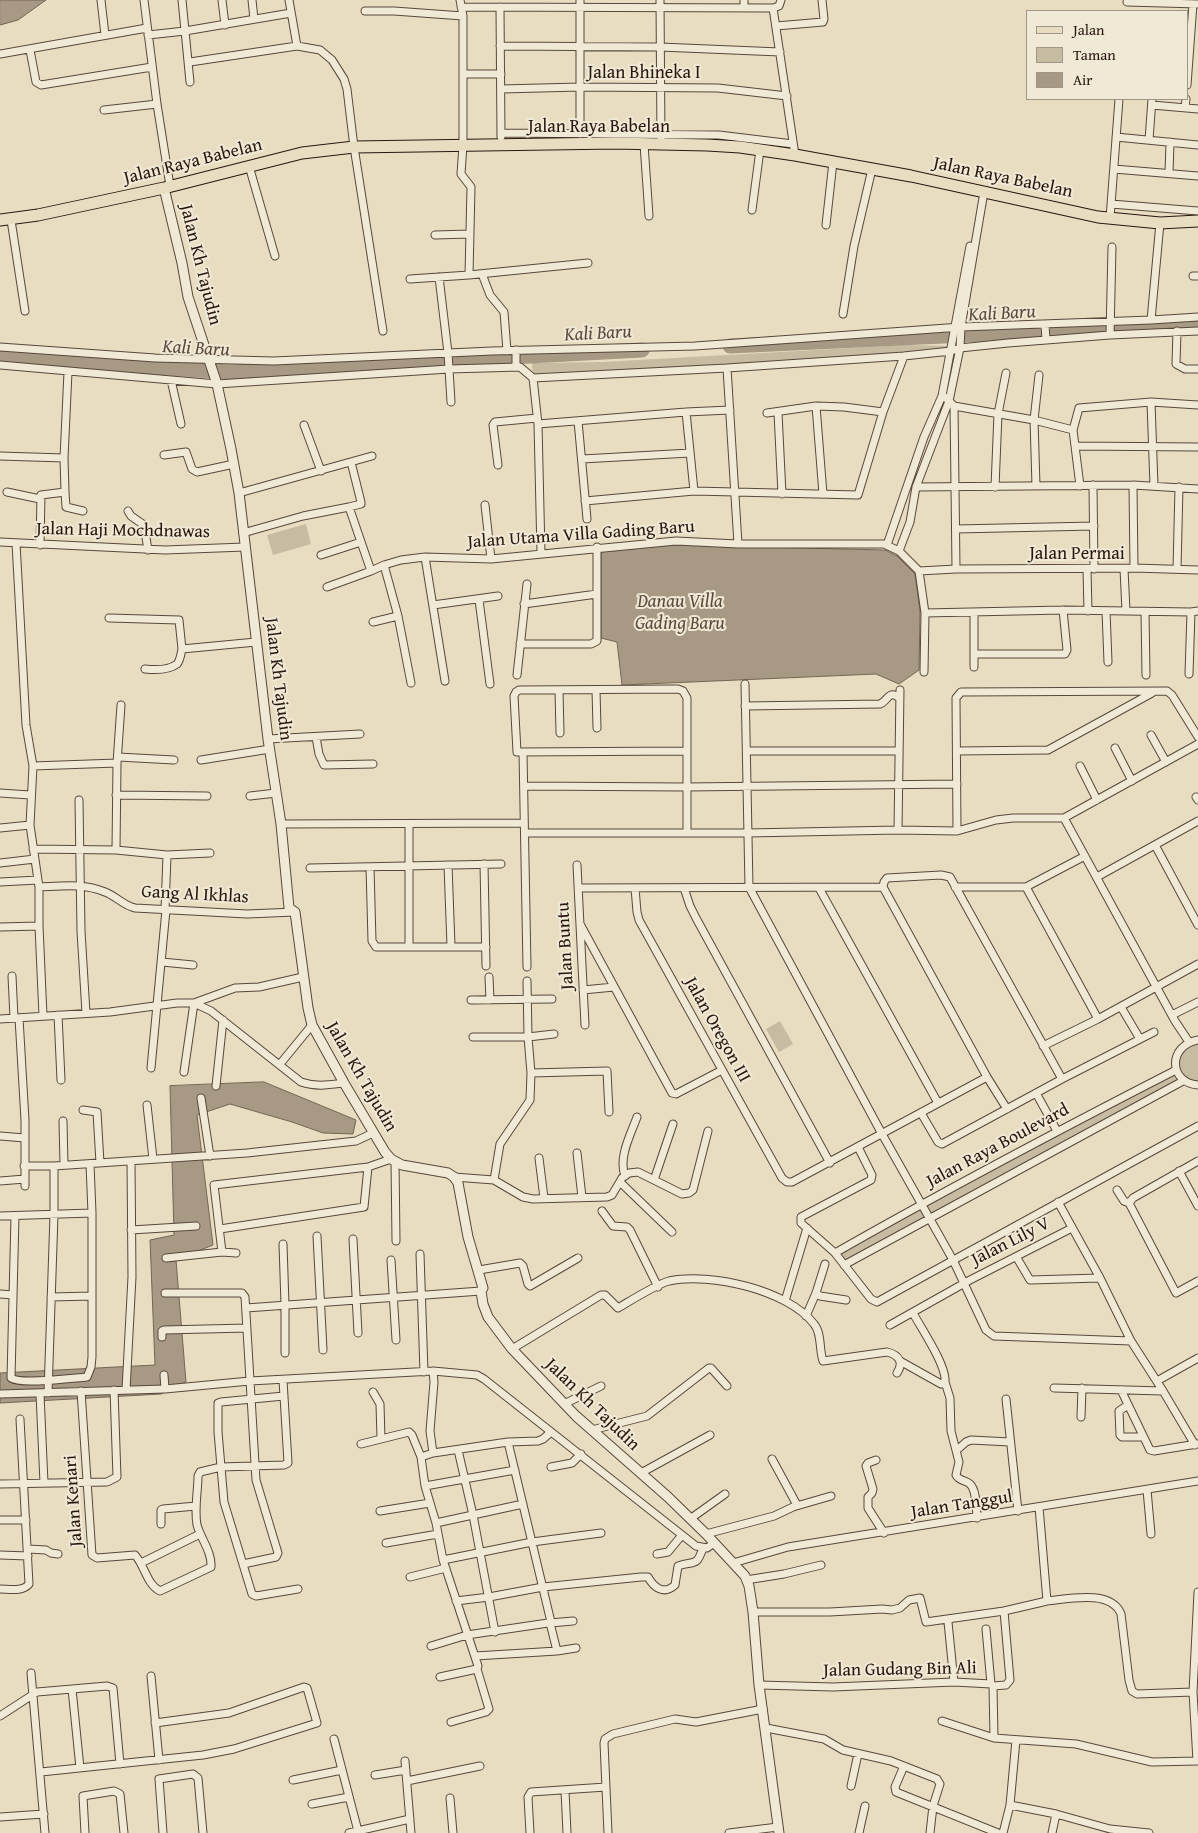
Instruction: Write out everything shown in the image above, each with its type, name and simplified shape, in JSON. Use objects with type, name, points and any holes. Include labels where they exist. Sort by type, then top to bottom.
[{"type":"main road","name":"Jalan Raya Babelan","points":[[6,220],[167,187],[302,153],[354,147],[463,145],[501,139],[644,144],[661,140],[760,150],[794,149],[833,162],[1110,218],[1160,223],[1198,221]]},
{"type":"street","points":[[101,0],[105,35]]},
{"type":"street","points":[[144,0],[167,187]]},
{"type":"street","points":[[182,0],[190,62],[190,82]]},
{"type":"street","points":[[222,0],[225,25]]},
{"type":"street","points":[[252,0],[254,19]]},
{"type":"street","points":[[289,0],[297,46]]},
{"type":"street","points":[[469,275],[471,188],[461,176],[463,145],[463,16],[460,3],[500,7],[542,3],[702,3],[744,4],[773,8],[779,6],[780,0]]},
{"type":"street","points":[[776,26],[823,22],[822,0]]},
{"type":"street","points":[[1127,1],[1195,4],[1188,40]]},
{"type":"street","points":[[580,3],[580,134]]},
{"type":"street","points":[[660,4],[661,140]]},
{"type":"street","points":[[500,7],[501,139],[580,134],[661,140],[719,135],[794,149],[773,8]]},
{"type":"street","points":[[365,11],[463,16]]},
{"type":"street","points":[[0,54],[105,35],[147,31],[185,31],[291,14]]},
{"type":"street","points":[[190,62],[297,46],[324,51],[339,69],[347,89],[354,147],[383,331]]},
{"type":"street","points":[[500,46],[660,47],[780,52]]},
{"type":"street","points":[[30,50],[36,82],[41,85],[152,66]]},
{"type":"street","points":[[463,74],[500,74]]},
{"type":"street","name":"Jalan Bhineka I","points":[[500,89],[580,87],[718,88],[787,96]]},
{"type":"street","points":[[1110,218],[1119,100]]},
{"type":"street","points":[[1185,108],[1186,100]]},
{"type":"street","points":[[1149,140],[1152,102],[1198,109]]},
{"type":"street","points":[[104,110],[156,104]]},
{"type":"street","points":[[1116,137],[1198,145]]},
{"type":"street","points":[[1169,174],[1170,142]]},
{"type":"street","points":[[644,144],[650,216]]},
{"type":"street","points":[[752,210],[760,150]]},
{"type":"street","points":[[826,225],[833,162]]},
{"type":"street","points":[[250,166],[275,256]]},
{"type":"street","points":[[843,314],[854,246],[872,169]]},
{"type":"street","points":[[1114,169],[1198,176]]},
{"type":"street","name":"Jalan Kh Tajudin","points":[[167,187],[188,297],[215,380],[234,464],[289,908],[295,912],[303,977],[312,1025],[385,1152],[393,1160]]},
{"type":"street","points":[[956,569],[956,487],[951,388],[958,330],[983,191]]},
{"type":"street","points":[[1111,204],[1198,211]]},
{"type":"street","points":[[6,220],[25,311]]},
{"type":"street","points":[[1151,320],[1160,223]]},
{"type":"street","points":[[435,235],[469,234]]},
{"type":"street","points":[[1110,334],[1112,248]]},
{"type":"street","points":[[410,280],[588,263]]},
{"type":"street","points":[[482,274],[490,295],[504,314],[507,350]]},
{"type":"street","points":[[439,277],[448,353],[451,402]]},
{"type":"street","points":[[0,347],[210,363],[507,350],[695,346],[1198,317]]},
{"type":"street","points":[[1045,326],[1046,339]]},
{"type":"street","points":[[0,365],[171,380],[215,380],[516,367],[520,367],[533,378],[727,368],[904,356],[956,347],[1046,339],[1110,334],[1198,331]]},
{"type":"street","points":[[1177,332],[1176,364],[1185,368],[1198,369]]},
{"type":"street","points":[[924,672],[925,612],[919,571],[899,551],[885,544],[924,437],[942,396],[956,347]]},
{"type":"street","points":[[516,350],[516,367]]},
{"type":"street","points":[[585,502],[694,491],[859,494],[883,412],[904,356]]},
{"type":"street","points":[[727,368],[738,544]]},
{"type":"street","points":[[68,372],[64,458],[66,507],[83,511]]},
{"type":"street","points":[[995,487],[998,414],[1006,373]]},
{"type":"street","points":[[1036,486],[1034,420],[1039,375]]},
{"type":"street","points":[[533,378],[537,421],[542,553]]},
{"type":"street","points":[[171,380],[181,424]]},
{"type":"street","points":[[942,396],[952,403],[1073,430]]},
{"type":"street","points":[[1151,402],[1154,486]]},
{"type":"street","points":[[1080,486],[1073,430],[1080,408],[1151,402],[1198,405]]},
{"type":"street","points":[[899,551],[910,522],[916,487],[952,403]]},
{"type":"street","points":[[767,413],[778,413],[816,406],[844,407],[883,412]]},
{"type":"street","points":[[816,406],[823,494]]},
{"type":"street","points":[[498,465],[494,423],[496,421],[578,420],[730,410]]},
{"type":"street","points":[[686,412],[694,491]]},
{"type":"street","points":[[778,413],[782,494]]},
{"type":"street","points":[[578,420],[587,519]]},
{"type":"street","points":[[304,425],[321,471]]},
{"type":"street","points":[[1075,446],[1198,446]]},
{"type":"street","points":[[164,455],[186,452],[192,469],[197,472],[234,464]]},
{"type":"street","points":[[582,459],[690,452]]},
{"type":"street","points":[[0,456],[64,458]]},
{"type":"street","points":[[239,493],[372,456]]},
{"type":"street","points":[[244,533],[303,516],[361,504],[351,462]]},
{"type":"street","points":[[1088,611],[1094,526],[1093,485]]},
{"type":"street","points":[[916,487],[1134,485],[1198,488]]},
{"type":"street","points":[[1134,485],[1134,568]]},
{"type":"street","points":[[1177,569],[1178,487]]},
{"type":"street","points":[[7,492],[40,499]]},
{"type":"street","points":[[40,545],[41,495],[65,492]]},
{"type":"street","points":[[486,505],[491,558]]},
{"type":"street","points":[[349,506],[371,572]]},
{"type":"street","points":[[128,511],[131,516],[144,525],[148,550]]},
{"type":"street","points":[[956,529],[1094,526]]},
{"type":"street","name":"Jalan Utama Villa Gading Baru","points":[[327,587],[371,572],[384,565],[401,560],[425,557],[491,558],[676,541],[738,544],[885,544]]},
{"type":"street","name":"Jalan Haji Mochdnawas","points":[[0,542],[148,550],[245,547]]},
{"type":"street","points":[[321,556],[361,542]]},
{"type":"street","points":[[16,543],[26,725],[32,766],[30,825],[39,883],[43,1016]]},
{"type":"street","points":[[520,644],[594,644],[596,641],[597,547]]},
{"type":"street","points":[[425,557],[445,681]]},
{"type":"street","points":[[384,565],[398,616],[411,683]]},
{"type":"street","name":"Jalan Permai","points":[[919,571],[1134,568],[1198,570]]},
{"type":"street","points":[[1124,569],[1126,611]]},
{"type":"street","points":[[517,675],[526,584]]},
{"type":"street","points":[[524,604],[597,594]]},
{"type":"street","points":[[433,605],[498,596]]},
{"type":"street","points":[[479,600],[490,684]]},
{"type":"street","points":[[925,612],[974,613],[1063,610],[1194,612],[1189,674]]},
{"type":"street","points":[[974,654],[1064,654],[1067,650],[1063,610]]},
{"type":"street","points":[[1106,611],[1108,662]]},
{"type":"street","points":[[1145,612],[1146,675]]},
{"type":"street","points":[[974,613],[974,667]]},
{"type":"street","points":[[373,622],[398,616]]},
{"type":"street","points":[[108,618],[180,621],[182,649],[178,663],[161,669],[145,669]]},
{"type":"street","points":[[182,649],[256,642]]},
{"type":"street","points":[[745,684],[749,887],[882,1134],[953,1260],[986,1330],[994,1336],[1131,1341]]},
{"type":"street","points":[[686,751],[523,753],[516,750],[514,696],[519,690],[678,689],[683,691],[687,698],[687,832]]},
{"type":"street","points":[[559,690],[560,733]]},
{"type":"street","points":[[596,690],[597,728]]},
{"type":"street","points":[[957,751],[1048,750],[1155,691]]},
{"type":"street","points":[[957,832],[956,698],[961,692],[1167,691],[1171,693],[1198,737]]},
{"type":"street","points":[[745,706],[880,704],[885,702],[891,694],[900,694],[898,830]]},
{"type":"street","points":[[116,850],[117,760],[121,705]]},
{"type":"street","points":[[268,739],[360,734]]},
{"type":"street","points":[[1151,735],[1166,762]]},
{"type":"street","points":[[316,737],[319,754],[324,765],[373,764]]},
{"type":"street","points":[[525,833],[748,833],[898,830],[957,832],[996,820],[1064,818],[1198,744]]},
{"type":"street","points":[[201,760],[270,748]]},
{"type":"street","points":[[1115,748],[1132,781]]},
{"type":"street","points":[[747,751],[899,751]]},
{"type":"street","points":[[523,753],[527,967]]},
{"type":"street","points":[[32,766],[117,760],[174,760]]},
{"type":"street","points":[[1080,766],[1097,800]]},
{"type":"street","points":[[524,786],[686,787],[957,784]]},
{"type":"street","points":[[0,793],[30,795]]},
{"type":"street","points":[[250,796],[276,793]]},
{"type":"street","points":[[116,795],[207,796]]},
{"type":"street","points":[[79,800],[80,886],[86,1013]]},
{"type":"street","points":[[1064,818],[1172,1015],[1189,1042]]},
{"type":"street","points":[[1097,877],[1198,821]]},
{"type":"street","points":[[280,824],[524,823]]},
{"type":"street","points":[[409,824],[409,946]]},
{"type":"street","points":[[0,828],[30,825]]},
{"type":"street","points":[[1155,845],[1198,925]]},
{"type":"street","points":[[33,850],[116,850],[167,855],[210,853]]},
{"type":"street","points":[[151,1068],[166,910],[167,855]]},
{"type":"street","points":[[955,887],[1026,887],[1085,856]]},
{"type":"street","points":[[0,862],[34,859]]},
{"type":"street","points":[[484,864],[486,966]]},
{"type":"street","points":[[310,868],[501,864]]},
{"type":"street","points":[[448,865],[451,946]]},
{"type":"street","name":"Jalan Buntu","points":[[577,865],[585,1025]]},
{"type":"street","points":[[370,867],[373,944],[376,947],[486,947]]},
{"type":"street","points":[[1007,1109],[987,1077],[883,887],[887,878],[941,875],[950,877],[1062,1080]]},
{"type":"street","name":"Gang Al Ikhlas","points":[[0,882],[90,886],[107,893],[129,907],[247,914],[295,912]]},
{"type":"street","points":[[578,888],[883,887]]},
{"type":"street","points":[[1026,887],[1098,1019]]},
{"type":"street","name":"Jalan Oregon III","points":[[635,888],[639,920],[782,1178],[787,1182],[792,1182],[830,1163]]},
{"type":"street","points":[[684,888],[690,906],[830,1163],[987,1077]]},
{"type":"street","points":[[819,888],[938,1103]]},
{"type":"street","points":[[580,924],[672,1093],[676,1094],[722,1070]]},
{"type":"street","points":[[0,928],[39,926]]},
{"type":"street","points":[[162,962],[193,964]]},
{"type":"street","points":[[1043,1046],[1121,1007],[1198,964]]},
{"type":"street","points":[[0,1181],[25,1182],[24,1092],[12,976]]},
{"type":"street","points":[[0,1019],[110,1012],[158,1005],[194,1004],[235,988],[259,987],[303,977]]},
{"type":"street","points":[[489,977],[490,1000]]},
{"type":"street","points":[[494,1180],[500,1144],[530,1100],[531,1073],[527,981]]},
{"type":"street","points":[[583,990],[614,987]]},
{"type":"street","points":[[471,1000],[552,999]]},
{"type":"street","points":[[1172,1015],[1198,1002]]},
{"type":"street","points":[[194,1004],[211,1011],[301,1082],[311,1086],[344,1083]]},
{"type":"street","points":[[184,1072],[194,1004]]},
{"type":"street","points":[[1121,1007],[1140,1040]]},
{"type":"street","points":[[58,1015],[61,1080]]},
{"type":"street","points":[[216,1086],[223,1020]]},
{"type":"street","points":[[280,1064],[312,1025]]},
{"type":"street","points":[[921,1113],[940,1144],[1154,1032]]},
{"type":"street","points":[[473,1037],[528,1037],[554,1034]]},
{"type":"street","points":[[1198,1040],[1189,1042],[1180,1048],[1175,1059],[1176,1070],[1184,1081],[1198,1085]]},
{"type":"street","points":[[531,1073],[607,1070],[609,1112]]},
{"type":"street","name":"Jalan Raya Boulevard","points":[[835,1253],[921,1204],[1057,1131],[1176,1070]]},
{"type":"street","name":"Jalan Raya Boulevard","points":[[844,1265],[1184,1081]]},
{"type":"street","points":[[1036,1093],[1057,1131]]},
{"type":"street","points":[[201,1098],[210,1156]]},
{"type":"street","points":[[147,1105],[153,1159]]},
{"type":"street","points":[[83,1110],[97,1112],[100,1163]]},
{"type":"street","points":[[625,1176],[622,1168],[623,1159],[637,1116]]},
{"type":"street","points":[[63,1121],[64,1165]]},
{"type":"street","points":[[654,1180],[672,1124]]},
{"type":"street","points":[[858,1147],[872,1175],[871,1180],[802,1217],[801,1223],[835,1253],[871,1299],[877,1302],[1198,1126]]},
{"type":"street","points":[[222,1252],[214,1185],[368,1168],[393,1160],[402,1165],[448,1173],[454,1177],[494,1180],[524,1197],[533,1199],[608,1197],[612,1195],[625,1176],[629,1173],[638,1172],[682,1194],[689,1194],[693,1190],[708,1131]]},
{"type":"street","points":[[24,1166],[54,1166],[210,1156],[356,1141],[374,1133]]},
{"type":"street","points":[[0,1136],[25,1138]]},
{"type":"street","points":[[577,1153],[582,1197]]},
{"type":"street","points":[[540,1158],[544,1198]]},
{"type":"street","points":[[393,1160],[396,1241]]},
{"type":"street","points":[[127,1385],[132,1277],[130,1161]]},
{"type":"street","points":[[1130,1203],[1133,1198],[1198,1161]]},
{"type":"street","points":[[15,1216],[11,1378],[16,1381],[49,1381],[87,1377],[90,1373],[92,1357],[90,1164]]},
{"type":"street","points":[[44,1483],[46,1393],[49,1381],[54,1166]]},
{"type":"street","points":[[220,1229],[364,1207],[368,1168]]},
{"type":"street","points":[[1179,1171],[1198,1206]]},
{"type":"street","name":"Jalan Kh Tajudin","points":[[454,1177],[458,1183],[468,1237],[483,1288],[481,1291],[483,1304],[488,1317],[512,1349],[564,1404],[706,1534],[741,1572]]},
{"type":"street","points":[[620,1182],[672,1232]]},
{"type":"street","points":[[1117,1190],[1124,1201],[1130,1203],[1176,1293],[1198,1281]]},
{"type":"street","points":[[1058,1202],[1100,1278],[1131,1341],[1196,1444],[1154,1451],[1148,1448],[1121,1390]]},
{"type":"street","points":[[602,1211],[613,1226],[630,1230],[658,1286]]},
{"type":"street","points":[[0,1216],[92,1213]]},
{"type":"street","points":[[132,1230],[196,1226]]},
{"type":"street","points":[[785,1301],[807,1228]]},
{"type":"street","name":"Jalan Lily V","points":[[890,1325],[964,1283],[1017,1258],[1072,1228]]},
{"type":"street","points":[[318,1236],[323,1350]]},
{"type":"street","points":[[353,1239],[358,1333]]},
{"type":"street","points":[[283,1244],[285,1353]]},
{"type":"street","points":[[166,1258],[222,1252],[236,1253]]},
{"type":"street","points":[[420,1254],[424,1372]]},
{"type":"street","points":[[478,1270],[520,1263],[523,1266],[530,1286],[578,1258]]},
{"type":"street","points":[[1017,1258],[1030,1280],[1100,1278]]},
{"type":"street","points":[[391,1260],[396,1340]]},
{"type":"street","points":[[806,1316],[825,1264]]},
{"type":"street","points":[[512,1349],[601,1295],[605,1295],[618,1308],[670,1281],[714,1279],[765,1292],[785,1301],[806,1316],[816,1326],[823,1361],[888,1352],[895,1354],[900,1362],[941,1384],[945,1382]]},
{"type":"street","points":[[246,1308],[481,1291]]},
{"type":"street","points":[[165,1293],[242,1293],[245,1296],[257,1487],[278,1554],[276,1557],[243,1564]]},
{"type":"street","points":[[816,1293],[820,1296],[846,1300]]},
{"type":"street","points":[[0,1294],[13,1295]]},
{"type":"street","points":[[51,1297],[92,1296]]},
{"type":"street","points":[[913,1313],[941,1364],[946,1379],[945,1382],[950,1398],[950,1424],[959,1462],[956,1475],[971,1486],[974,1491],[977,1518]]},
{"type":"street","points":[[165,1332],[247,1328]]},
{"type":"street","points":[[1157,1382],[1198,1358]]},
{"type":"street","points":[[897,1373],[900,1362]]},
{"type":"street","points":[[592,1430],[646,1416],[711,1368],[727,1386]]},
{"type":"street","points":[[0,1394],[114,1390],[127,1385],[165,1382],[250,1382],[424,1372],[481,1377],[547,1435],[696,1546],[707,1548],[714,1543]]},
{"type":"street","points":[[433,1372],[434,1382],[430,1431],[433,1453]]},
{"type":"street","points":[[200,1534],[141,1563],[151,1583],[157,1590],[160,1591],[211,1567],[211,1561],[197,1523],[196,1506],[198,1476],[200,1472],[221,1467],[284,1465],[288,1463],[283,1380]]},
{"type":"street","points":[[564,1404],[601,1386]]},
{"type":"street","points":[[1054,1388],[1164,1391]]},
{"type":"street","points":[[1081,1416],[1082,1388]]},
{"type":"street","points":[[0,1484],[107,1482],[117,1477],[114,1390]]},
{"type":"street","name":"Jalan Kenari","points":[[81,1391],[92,1555],[97,1558],[135,1555],[141,1563]]},
{"type":"street","points":[[373,1392],[380,1404],[381,1439]]},
{"type":"street","points":[[284,1396],[224,1401],[218,1404],[218,1432],[224,1502],[254,1596],[298,1589]]},
{"type":"street","points":[[1006,1399],[1018,1511]]},
{"type":"street","points":[[1128,1404],[1119,1411],[1120,1435],[1122,1437],[1143,1437]]},
{"type":"street","points":[[0,1589],[22,1589],[30,1584],[20,1419]]},
{"type":"street","points":[[361,1444],[409,1432],[421,1457],[425,1486],[436,1523],[443,1560],[489,1703],[489,1709],[486,1712],[451,1722]]},
{"type":"street","points":[[421,1457],[433,1453],[508,1442],[538,1441],[547,1435]]},
{"type":"street","points":[[640,1473],[710,1435]]},
{"type":"street","points":[[957,1450],[971,1440],[1010,1442]]},
{"type":"street","points":[[508,1442],[557,1650]]},
{"type":"street","points":[[458,1450],[466,1479],[495,1632]]},
{"type":"street","points":[[551,1467],[571,1463],[578,1457]]},
{"type":"street","points":[[772,1459],[797,1505]]},
{"type":"street","points":[[876,1460],[868,1463],[866,1466],[873,1489],[867,1502],[868,1508],[884,1533]]},
{"type":"street","points":[[425,1486],[515,1470]]},
{"type":"street","name":"Jalan Tanggul","points":[[741,1572],[788,1547],[1039,1509],[1198,1481]]},
{"type":"street","points":[[1147,1490],[1151,1534]]},
{"type":"street","points":[[690,1520],[725,1494]]},
{"type":"street","points":[[706,1534],[774,1516],[797,1505],[830,1496]]},
{"type":"street","points":[[380,1511],[430,1503]]},
{"type":"street","points":[[436,1523],[523,1504]]},
{"type":"street","points":[[161,1524],[162,1509],[196,1506]]},
{"type":"street","points":[[1039,1509],[1047,1601]]},
{"type":"street","points":[[0,1520],[26,1520]]},
{"type":"street","points":[[443,1560],[532,1542],[601,1533]]},
{"type":"street","points":[[386,1543],[438,1534]]},
{"type":"street","points":[[657,1554],[668,1552],[682,1535]]},
{"type":"street","points":[[456,1601],[543,1587],[641,1577],[648,1577],[656,1588],[662,1590],[671,1588],[675,1584],[678,1566],[699,1560],[703,1548]]},
{"type":"street","points":[[0,1555],[46,1550],[58,1554]]},
{"type":"street","points":[[729,1833],[779,1830],[760,1685],[753,1612],[741,1572],[784,1574],[821,1565]]},
{"type":"street","points":[[410,1577],[446,1568]]},
{"type":"street","points":[[942,1721],[994,1738],[1076,1744],[1152,1762],[1198,1761],[1193,1692],[1198,1592]]},
{"type":"street","points":[[753,1612],[892,1610],[900,1608],[909,1600],[920,1598],[925,1621],[1004,1611],[1047,1601],[1103,1599],[1113,1603],[1121,1614],[1132,1691],[1137,1694],[1193,1692]]},
{"type":"street","points":[[986,1629],[992,1685],[1009,1684],[1004,1611]]},
{"type":"street","points":[[431,1646],[467,1635],[573,1621]]},
{"type":"street","points":[[948,1622],[954,1682]]},
{"type":"street","points":[[475,1656],[576,1648]]},
{"type":"street","points":[[440,1677],[477,1669]]},
{"type":"street","points":[[32,1674],[45,1833]]},
{"type":"street","points":[[151,1676],[159,1760]]},
{"type":"street","name":"Jalan Gudang Bin Ali","points":[[760,1685],[832,1688],[954,1682],[992,1685],[994,1738]]},
{"type":"street","points":[[0,1716],[37,1692],[107,1686],[113,1688],[120,1764]]},
{"type":"street","points":[[41,1772],[203,1755],[234,1749],[317,1723],[307,1688],[304,1687],[229,1713],[155,1723]]},
{"type":"street","points":[[72,1689],[80,1768]]},
{"type":"street","points":[[608,1833],[604,1743],[609,1736],[675,1719],[696,1722],[763,1709]]},
{"type":"street","points":[[766,1728],[824,1739],[839,1749],[881,1758],[937,1779],[940,1782],[940,1786],[932,1806],[930,1833]]},
{"type":"street","points":[[334,1740],[358,1831]]},
{"type":"street","points":[[1003,1833],[1010,1805],[1016,1740]]},
{"type":"street","points":[[850,1786],[858,1754]]},
{"type":"street","points":[[405,1761],[411,1833]]},
{"type":"street","points":[[407,1781],[480,1766]]},
{"type":"street","points":[[904,1766],[895,1788],[896,1792],[998,1833]]},
{"type":"street","points":[[293,1780],[342,1770]]},
{"type":"street","points":[[375,1775],[406,1770]]},
{"type":"street","points":[[163,1833],[159,1779],[193,1774],[198,1778],[203,1833]]},
{"type":"street","points":[[530,1833],[529,1794],[534,1792],[606,1787]]},
{"type":"street","points":[[565,1790],[567,1833]]},
{"type":"street","points":[[85,1833],[83,1796],[114,1791],[120,1794],[124,1833]]},
{"type":"street","points":[[312,1804],[349,1797]]},
{"type":"street","points":[[450,1798],[452,1833]]},
{"type":"street","points":[[1010,1805],[1056,1814],[1109,1831],[1149,1833]]},
{"type":"street","points":[[859,1833],[865,1806]]},
{"type":"street","points":[[0,1817],[44,1814]]},
{"type":"street","points":[[1052,1833],[1056,1814]]},
{"type":"street","points":[[349,1833],[368,1831],[410,1819]]},
{"type":"green space","points":[[905,345],[953,346],[951,351],[533,378],[532,363],[602,362]]},
{"type":"green space","points":[[306,524],[311,544],[273,555],[267,535]]},
{"type":"green space","points":[[780,1021],[793,1044],[779,1052],[766,1029]]},
{"type":"green space","points":[[1198,1040],[1198,1085],[1183,1081],[844,1265],[835,1253],[1176,1070],[1180,1048]]},
{"type":"water","points":[[0,0],[46,0],[18,20],[0,25]]},
{"type":"water","name":"Danau Villa Gading Baru","points":[[676,545],[885,550],[897,556],[915,574],[920,611],[919,670],[899,684],[876,674],[622,685],[617,642],[601,638],[601,551]]},
{"type":"water","points":[[264,1082],[356,1120],[353,1134],[323,1133],[230,1104],[197,1115],[213,1245],[176,1260],[186,1382],[161,1394],[0,1403],[0,1373],[155,1365],[150,1240],[174,1235],[170,1086]]},
{"type":"waterway","name":"Kali Baru","points":[[730,346],[1198,324]]},
{"type":"waterway","name":"Kali Baru","points":[[0,357],[229,372],[642,350]]}]
